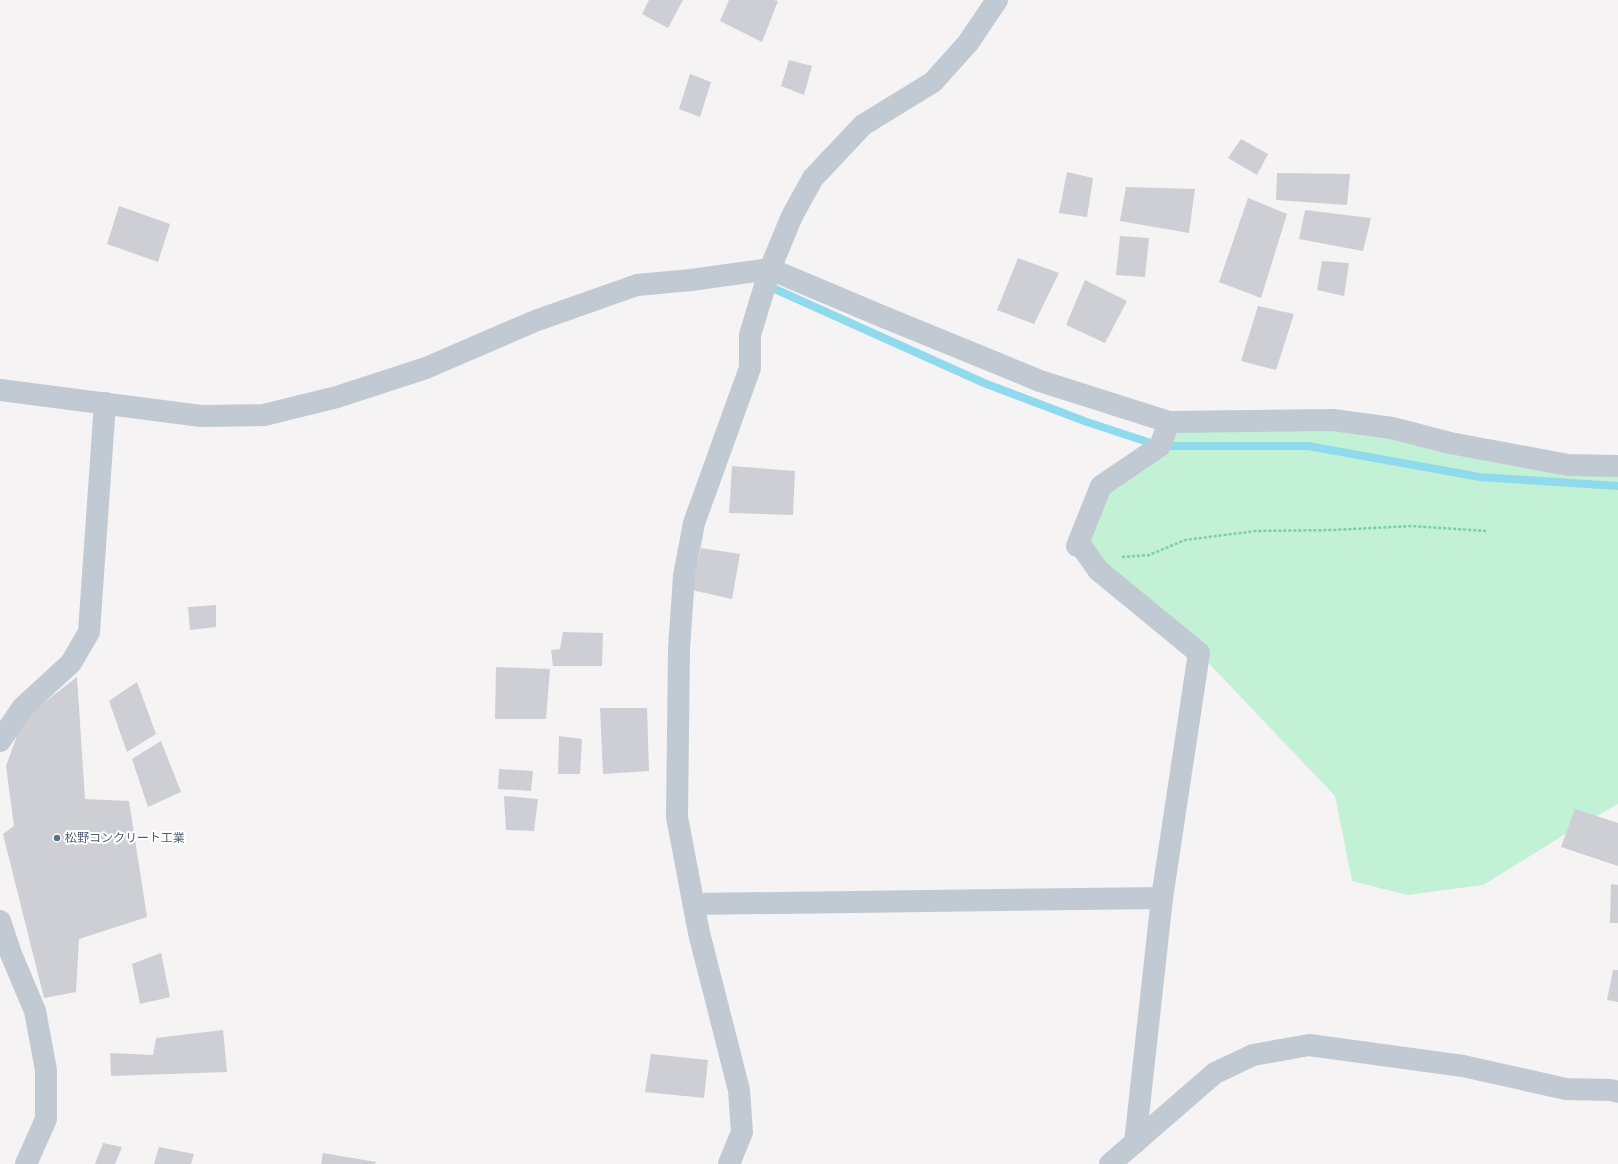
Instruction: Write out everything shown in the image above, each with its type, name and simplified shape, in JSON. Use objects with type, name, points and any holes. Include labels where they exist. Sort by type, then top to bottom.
[{"type":"street","points":[[729,1164],[742,1132],[739,1090],[699,933],[677,817],[679,648],[684,576],[694,523],[750,368],[750,335],[770,268],[792,216],[813,178],[863,125],[933,82],[968,43],[997,0]]},
{"type":"street","points":[[0,390],[105,402],[201,416],[264,415],[337,398],[426,368],[535,321],[637,285],[691,280],[770,268],[879,316],[1040,381],[1168,422],[1333,420],[1392,428],[1450,443],[1568,465],[1618,466]]},
{"type":"street","points":[[0,741],[23,707],[71,663],[89,632],[105,402]]},
{"type":"street","points":[[1135,1142],[1162,898],[1199,653],[1098,570],[1082,548],[1077,546],[1101,486],[1160,446],[1168,422]]},
{"type":"street","points":[[694,904],[1162,898]]},
{"type":"street","points":[[0,921],[11,954],[35,1011],[46,1070],[46,1119],[26,1164]]},
{"type":"street","points":[[1110,1164],[1215,1073],[1253,1055],[1309,1045],[1463,1066],[1566,1089],[1611,1090],[1618,1092]]},
{"type":"path","points":[[1092,561],[1149,555],[1185,540],[1256,531],[1334,530],[1411,526],[1487,531]]},
{"type":"green space","points":[[1333,420],[1618,466],[1618,804],[1580,825],[1483,885],[1407,895],[1352,881],[1335,796],[1199,653],[1082,547],[1101,486],[1160,446],[1169,422]]},
{"type":"building","points":[[649,0],[683,0],[668,28],[642,14]]},
{"type":"building","points":[[729,0],[778,1],[762,42],[720,21]]},
{"type":"building","points":[[789,60],[812,66],[804,95],[781,86]]},
{"type":"building","points":[[690,74],[711,82],[700,117],[679,109]]},
{"type":"building","points":[[1241,139],[1268,154],[1257,175],[1228,158]]},
{"type":"building","points":[[1067,172],[1093,178],[1087,217],[1059,213]]},
{"type":"building","points":[[1277,173],[1350,174],[1347,205],[1276,200]]},
{"type":"building","points":[[1126,187],[1195,189],[1189,233],[1120,221]]},
{"type":"building","points":[[1248,198],[1287,214],[1261,298],[1219,282]]},
{"type":"building","points":[[119,206],[170,224],[158,262],[107,244]]},
{"type":"building","points":[[1305,210],[1371,218],[1363,251],[1299,239]]},
{"type":"building","points":[[1120,236],[1149,238],[1145,277],[1116,275]]},
{"type":"building","points":[[1018,258],[1059,273],[1034,324],[997,310]]},
{"type":"building","points":[[1322,261],[1349,263],[1344,296],[1317,290]]},
{"type":"building","points":[[1085,280],[1127,301],[1105,343],[1066,325]]},
{"type":"building","points":[[1258,306],[1294,314],[1276,370],[1241,361]]},
{"type":"building","points":[[732,466],[795,471],[793,515],[729,513]]},
{"type":"building","points":[[701,548],[740,554],[732,599],[692,590]]},
{"type":"building","points":[[216,605],[216,627],[190,630],[188,607]]},
{"type":"building","points":[[563,632],[603,633],[602,666],[553,666],[551,650],[560,649]]},
{"type":"building","points":[[496,667],[550,669],[546,719],[495,719]]},
{"type":"building","points":[[77,677],[85,799],[129,801],[147,917],[79,939],[76,992],[44,998],[3,834],[14,826],[6,766],[23,719]]},
{"type":"building","points":[[137,682],[156,734],[127,752],[109,701]]},
{"type":"building","points":[[600,708],[647,708],[649,771],[603,774]]},
{"type":"building","points":[[559,736],[582,739],[580,774],[558,774]]},
{"type":"building","points":[[161,741],[181,792],[148,807],[132,759]]},
{"type":"building","points":[[499,769],[533,771],[531,791],[498,789]]},
{"type":"building","points":[[504,796],[538,799],[534,831],[506,830]]},
{"type":"building","points":[[1575,809],[1618,823],[1618,866],[1561,847]]},
{"type":"building","points":[[1611,884],[1618,885],[1618,923],[1610,923]]},
{"type":"building","points":[[161,953],[170,997],[140,1004],[132,964]]},
{"type":"building","points":[[1613,970],[1618,970],[1618,1002],[1607,1000]]},
{"type":"building","points":[[223,1030],[227,1072],[111,1076],[110,1053],[153,1055],[156,1038]]},
{"type":"building","points":[[651,1054],[708,1060],[704,1098],[645,1092]]},
{"type":"building","points":[[103,1143],[122,1147],[115,1164],[95,1164]]},
{"type":"building","points":[[159,1147],[194,1154],[191,1164],[154,1164]]},
{"type":"building","points":[[323,1153],[376,1162],[375,1164],[321,1164]]},
{"type":"waterway","points":[[766,285],[984,383],[1087,422],[1160,446],[1308,446],[1480,477],[1618,486]]},
{"type":"place","name":"松野コンクリート工業","points":[[57,838]]}]
